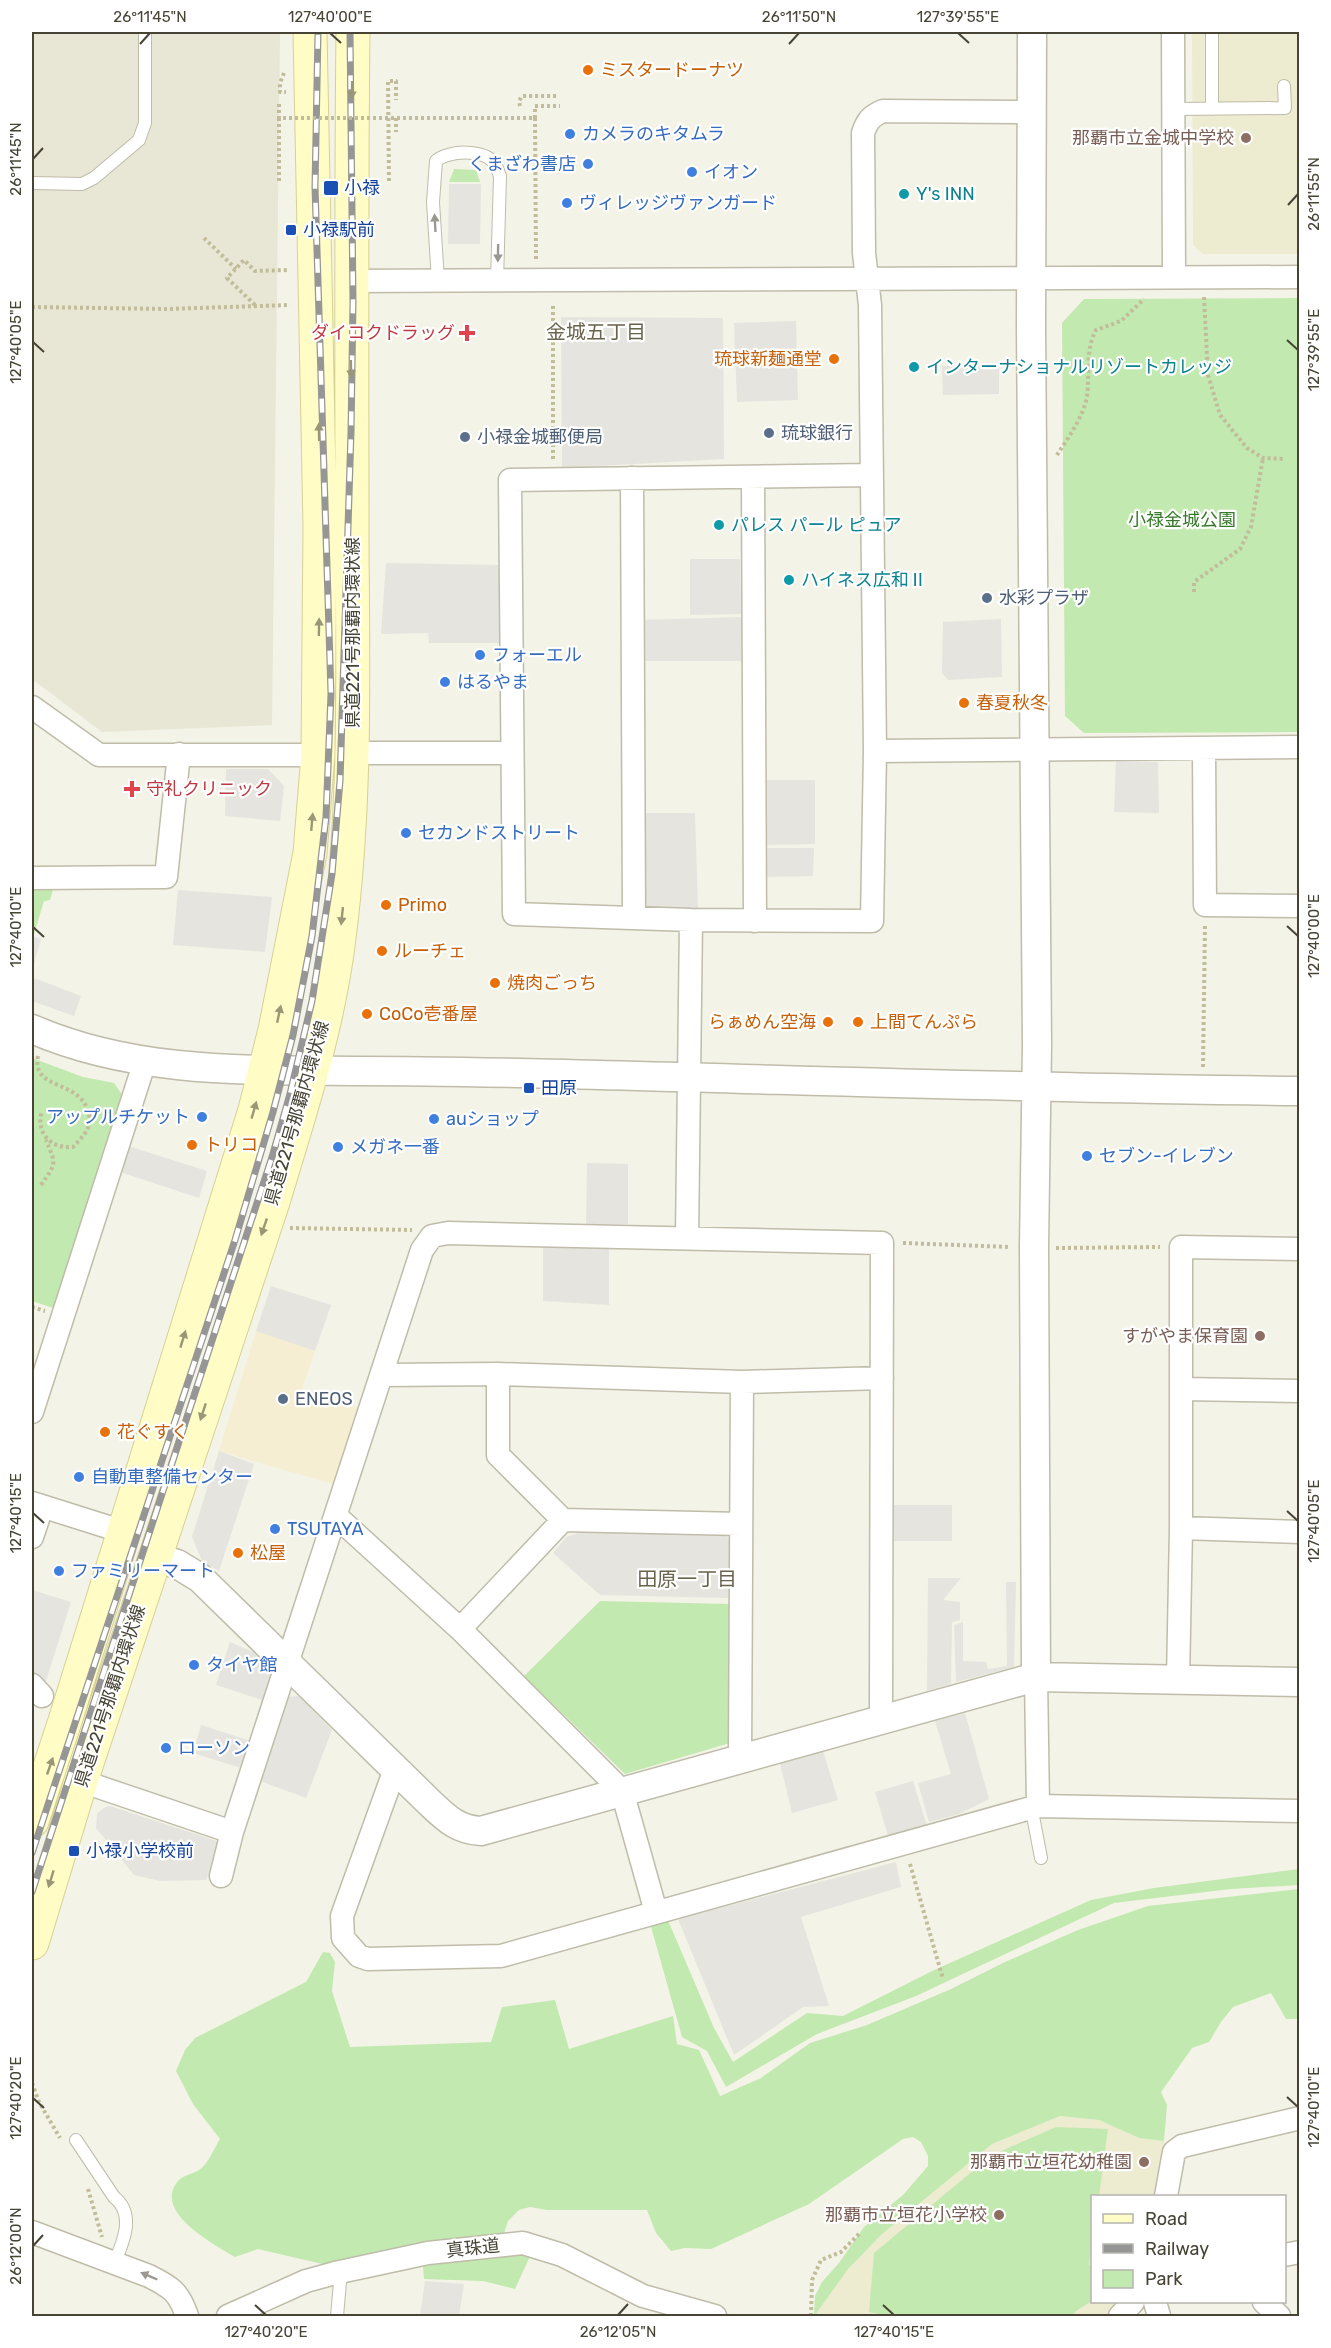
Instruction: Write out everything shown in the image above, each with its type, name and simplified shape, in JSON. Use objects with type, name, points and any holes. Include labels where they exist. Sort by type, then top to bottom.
[{"type":"main road","name":"県道221号那覇内環状線","points":[[32,1821],[124,1532],[265,1070],[295,936],[310,853],[318,755],[320,468],[310,32]]},
{"type":"main road","name":"県道221号那覇内環状線","points":[[32,1943],[81,1781],[273,1202],[313,1071],[339,940],[348,858],[353,753],[350,281],[353,32]]},
{"type":"street","points":[[1032,32],[1031,279],[1036,1085],[1034,1247],[1038,1806]]},
{"type":"street","points":[[1173,32],[1174,277]]},
{"type":"street","points":[[872,475],[510,480],[514,914],[690,920],[872,921],[875,751],[872,475],[870,305],[864,253],[863,142],[867,123],[873,115],[883,111],[1031,112]]},
{"type":"street","points":[[350,281],[1299,277]]},
{"type":"street","points":[[632,478],[634,918]]},
{"type":"street","points":[[753,478],[755,921]]},
{"type":"street","points":[[32,707],[99,754],[318,755]]},
{"type":"street","points":[[875,751],[1299,747]]},
{"type":"street","points":[[1204,748],[1205,905],[1299,906]]},
{"type":"street","points":[[353,753],[511,753]]},
{"type":"street","points":[[32,878],[166,878],[179,754]]},
{"type":"street","points":[[687,1238],[690,920]]},
{"type":"street","points":[[35,1043],[90,1050],[145,1061],[218,1069],[1299,1091]]},
{"type":"street","points":[[32,1413],[145,1061]]},
{"type":"street","points":[[221,1876],[232,1832],[422,1250],[432,1236],[448,1233],[882,1243],[881,1706],[886,1719]]},
{"type":"street","points":[[1178,1680],[1182,1389],[1181,1247],[1299,1249]]},
{"type":"street","points":[[382,1375],[498,1374],[742,1382],[882,1378]]},
{"type":"street","points":[[498,1374],[498,1455],[562,1520],[741,1524]]},
{"type":"street","points":[[740,1759],[742,1382]]},
{"type":"street","points":[[1182,1389],[1299,1391]]},
{"type":"street","points":[[32,1537],[37,1505],[124,1532]]},
{"type":"street","points":[[336,1516],[460,1629],[622,1791],[656,1912]]},
{"type":"street","points":[[460,1629],[562,1520]]},
{"type":"street","points":[[1181,1528],[1299,1532]]},
{"type":"street","points":[[155,1557],[177,1564],[200,1578],[394,1769],[455,1825],[468,1831],[481,1831],[1036,1677],[1299,1682]]},
{"type":"street","points":[[394,1769],[342,1917],[343,1938],[359,1956],[368,1959],[501,1956],[1038,1806],[1299,1811]]},
{"type":"street","points":[[81,1781],[232,1832]]},
{"type":"street","points":[[1166,2195],[1174,2152],[1182,2146],[1299,2118]]},
{"type":"street","points":[[32,2232],[165,2284],[182,2300],[187,2316]]},
{"type":"street","name":"真珠道","points":[[228,2316],[306,2281],[341,2271],[428,2253],[523,2243],[562,2255],[643,2296],[715,2316]]},
{"type":"street","points":[[1120,2316],[1131,2303]]},
{"type":"street","points":[[1266,2303],[1279,2316]]},
{"type":"lane","points":[[32,183],[82,183],[94,178],[139,140],[145,123],[145,32]]},
{"type":"lane","points":[[1212,32],[1212,110]]},
{"type":"lane","points":[[1174,109],[1285,108],[1284,86]]},
{"type":"lane","points":[[438,281],[433,202],[436,161],[441,156],[450,154],[475,153],[495,163],[500,176],[497,282]]},
{"type":"lane","points":[[1038,1806],[1033,1816],[1041,1858]]},
{"type":"lane","points":[[76,2140],[114,2197],[121,2202],[126,2224],[125,2235],[111,2262]]},
{"type":"lane","points":[[337,2316],[341,2271]]},
{"type":"path","points":[[388,181],[388,81],[396,81],[396,100]]},
{"type":"path","points":[[520,106],[519,100],[522,96],[558,96]]},
{"type":"path","points":[[279,104],[279,182]]},
{"type":"path","points":[[536,260],[535,106],[560,106]]},
{"type":"path","points":[[279,118],[535,117]]},
{"type":"path","points":[[396,118],[396,132]]},
{"type":"path","points":[[204,237],[236,269]]},
{"type":"path","points":[[256,306],[227,278],[244,260],[255,271],[290,270]]},
{"type":"path","points":[[1055,459],[1072,432],[1087,399],[1090,341],[1096,330],[1121,321],[1150,293]]},
{"type":"path","points":[[1204,293],[1208,375],[1220,416],[1239,440],[1263,459],[1284,459]]},
{"type":"path","points":[[32,308],[167,309],[290,305]]},
{"type":"path","points":[[553,306],[553,479]]},
{"type":"path","points":[[1194,592],[1194,582],[1240,549],[1251,527],[1263,459]]},
{"type":"path","points":[[1203,1068],[1205,905]]},
{"type":"path","points":[[35,1043],[39,1072],[46,1081],[80,1095],[87,1105],[90,1120],[88,1130],[73,1147],[63,1148],[46,1139]]},
{"type":"path","points":[[41,1185],[54,1161],[53,1154],[40,1129],[42,1111]]},
{"type":"path","points":[[287,1228],[420,1230],[432,1236]]},
{"type":"path","points":[[882,1243],[1034,1247],[1181,1247]]},
{"type":"path","points":[[904,1843],[943,1979]]},
{"type":"path","points":[[32,2083],[39,2102],[62,2142]]},
{"type":"path","points":[[85,2182],[111,2262]]},
{"type":"path","points":[[811,2316],[812,2280],[821,2260],[841,2252],[859,2234]]},
{"type":"shaded area","points":[[32,32],[280,32],[272,725],[102,732],[32,679]]},
{"type":"shaded area","name":"那覇市立金城中学校","points":[[1192,32],[1299,32],[1299,254],[1203,254],[1193,245]]},
{"type":"shaded area","points":[[449,184],[481,184],[480,244],[448,244]]},
{"type":"shaded area","points":[[561,317],[723,318],[724,459],[562,468]]},
{"type":"shaded area","points":[[796,321],[798,400],[737,402],[734,323]]},
{"type":"shaded area","points":[[942,366],[999,366],[999,394],[943,395]]},
{"type":"shaded area","points":[[690,559],[740,559],[741,614],[690,615]]},
{"type":"shaded area","points":[[386,563],[501,565],[499,643],[429,643],[428,633],[381,634]]},
{"type":"shaded area","points":[[742,617],[742,661],[642,661],[640,620]]},
{"type":"shaded area","points":[[1001,619],[1002,677],[948,680],[942,673],[943,622]]},
{"type":"shaded area","points":[[1116,761],[1158,762],[1159,813],[1114,812]]},
{"type":"shaded area","points":[[226,769],[268,769],[284,786],[280,821],[225,816]]},
{"type":"shaded area","points":[[762,780],[815,780],[815,844],[762,845]]},
{"type":"shaded area","points":[[641,813],[695,813],[698,908],[649,908],[642,899]]},
{"type":"shaded area","points":[[761,848],[814,848],[813,876],[762,877]]},
{"type":"shaded area","points":[[178,890],[272,897],[265,952],[173,945]]},
{"type":"shaded area","points":[[32,936],[41,939],[32,971]]},
{"type":"shaded area","points":[[34,978],[81,996],[74,1016],[32,1001]]},
{"type":"shaded area","points":[[125,1145],[207,1171],[199,1198],[117,1171]]},
{"type":"shaded area","points":[[587,1163],[628,1164],[628,1224],[586,1225]]},
{"type":"shaded area","points":[[543,1244],[609,1246],[609,1305],[543,1301]]},
{"type":"shaded area","points":[[271,1286],[331,1305],[315,1351],[256,1331]]},
{"type":"shaded area","name":"ENEOS","points":[[256,1331],[315,1351],[302,1389],[359,1409],[333,1484],[219,1451]]},
{"type":"shaded area","points":[[219,1451],[254,1464],[219,1571],[202,1561],[192,1537]]},
{"type":"shaded area","points":[[891,1505],[952,1505],[952,1541],[890,1541]]},
{"type":"shaded area","points":[[578,1533],[723,1533],[731,1540],[728,1598],[600,1595],[553,1553],[566,1537]]},
{"type":"shaded area","points":[[928,1578],[961,1578],[943,1600],[960,1602],[960,1620],[952,1622],[951,1684],[927,1691]]},
{"type":"shaded area","points":[[1006,1582],[1016,1582],[1014,1667],[956,1682],[954,1625],[963,1622],[963,1661],[986,1662],[988,1669],[1007,1666]]},
{"type":"shaded area","points":[[32,1590],[71,1602],[45,1684],[32,1671]]},
{"type":"shaded area","points":[[230,1642],[258,1654],[268,1664],[270,1676],[262,1700],[216,1685]]},
{"type":"shaded area","points":[[299,1696],[332,1730],[306,1798],[260,1781],[287,1697]]},
{"type":"shaded area","points":[[965,1713],[989,1799],[959,1814],[929,1822],[918,1783],[951,1774],[935,1721]]},
{"type":"shaded area","points":[[201,1725],[251,1741],[241,1768],[193,1753]]},
{"type":"shaded area","points":[[823,1751],[838,1800],[792,1813],[780,1763]]},
{"type":"shaded area","points":[[913,1781],[927,1826],[889,1839],[875,1792]]},
{"type":"shaded area","points":[[110,1806],[220,1842],[206,1880],[160,1881],[134,1875],[96,1828],[97,1814]]},
{"type":"shaded area","points":[[896,1862],[901,1887],[801,1917],[829,2006],[803,2007],[734,2055],[678,1919]]},
{"type":"shaded area","name":"那覇市立垣花小学校","points":[[1060,2116],[1099,2120],[1139,2138],[1164,2141],[1157,2195],[1091,2195],[1091,2303],[1118,2303],[1105,2316],[814,2315],[848,2269],[882,2234],[992,2144]]},
{"type":"shaded area","points":[[425,2281],[464,2284],[459,2316],[420,2316]]},
{"type":"green space","points":[[454,169],[476,170],[480,182],[449,182]]},
{"type":"green space","name":"小禄金城公園","points":[[1299,298],[1299,732],[1084,733],[1065,716],[1062,323],[1084,299]]},
{"type":"green space","points":[[32,890],[53,890],[50,900],[44,901],[34,934],[32,933]]},
{"type":"green space","points":[[32,1058],[83,1077],[114,1083],[123,1096],[53,1308],[32,1301]]},
{"type":"green space","points":[[600,1601],[729,1604],[730,1743],[625,1774],[524,1676]]},
{"type":"green space","points":[[1299,1869],[1299,1885],[1231,1889],[1114,1903],[916,1996],[817,2034],[726,2087],[707,2051],[682,2037],[650,1923],[667,1918],[714,2028],[733,2062],[807,2013],[843,2016],[932,1971],[1091,1900],[1154,1888]]},
{"type":"green space","points":[[1299,1889],[1299,2019],[1286,2019],[1271,1993],[1233,2007],[1209,2042],[1192,2048],[1161,2092],[1167,2105],[1164,2141],[1139,2138],[1099,2120],[1060,2116],[992,2144],[882,2234],[848,2269],[815,2315],[820,2316],[814,2316],[815,2296],[822,2282],[839,2263],[864,2227],[903,2195],[928,2166],[928,2156],[921,2142],[913,2137],[903,2139],[809,2204],[711,2249],[685,2248],[671,2251],[656,2233],[647,2210],[547,2210],[530,2207],[519,2210],[508,2221],[500,2246],[531,2254],[515,2289],[483,2281],[424,2279],[423,2265],[348,2270],[258,2249],[235,2257],[189,2226],[173,2204],[172,2193],[178,2181],[202,2168],[220,2139],[193,2104],[176,2071],[185,2050],[195,2038],[306,1982],[323,1952],[330,1953],[335,1962],[332,1991],[350,2047],[491,2042],[502,2007],[555,2000],[569,2049],[673,2016],[677,2044],[699,2050],[720,2096],[761,2078],[810,2043],[867,2025],[1078,1930],[1148,1906]]},
{"type":"green space","name":"那覇市立垣花小学校","points":[[1056,2127],[1108,2129],[1099,2195],[1091,2195],[1089,2265],[1091,2266],[1091,2302],[1072,2316],[889,2316],[869,2312],[874,2253],[992,2155]]},
{"type":"railway","points":[[32,1853],[235,1240],[293,1035],[312,936],[326,817],[331,694],[315,187],[318,32]]},
{"type":"railway","points":[[32,1892],[273,1154],[312,1001],[332,874],[340,781],[353,302],[350,32]]},
{"type":"place","name":"ミスタードーナツ","points":[[588,70]]},
{"type":"place","name":"カメラのキタムラ","points":[[570,134]]},
{"type":"place","name":"那覇市立金城中学校","points":[[1246,138]]},
{"type":"place","name":"くまざわ書店","points":[[588,164]]},
{"type":"place","name":"イオン","points":[[692,172]]},
{"type":"place","name":"小禄","points":[[331,188]]},
{"type":"place","name":"Y's INN","points":[[904,194]]},
{"type":"place","name":"ヴィレッジヴァンガード","points":[[567,203]]},
{"type":"place","name":"小禄駅前","points":[[291,230]]},
{"type":"place","name":"ダイコクドラッグ","points":[[467,333]]},
{"type":"place","name":"琉球新麺通堂","points":[[834,359]]},
{"type":"place","name":"インターナショナルリゾートカレッジ","points":[[914,367]]},
{"type":"place","name":"琉球銀行","points":[[769,433]]},
{"type":"place","name":"小禄金城郵便局","points":[[465,437]]},
{"type":"place","name":"パレス パール ピュア","points":[[719,525]]},
{"type":"place","name":"ハイネス広和Ⅱ","points":[[789,580]]},
{"type":"place","name":"水彩プラザ","points":[[987,598]]},
{"type":"place","name":"フォーエル","points":[[480,655]]},
{"type":"place","name":"はるやま","points":[[445,682]]},
{"type":"place","name":"春夏秋冬","points":[[964,703]]},
{"type":"place","name":"守礼クリニック","points":[[132,789]]},
{"type":"place","name":"セカンドストリート","points":[[406,833]]},
{"type":"place","name":"Primo","points":[[386,905]]},
{"type":"place","name":"ルーチェ","points":[[382,951]]},
{"type":"place","name":"焼肉ごっち","points":[[495,983]]},
{"type":"place","name":"CoCo壱番屋","points":[[367,1014]]},
{"type":"place","name":"らぁめん空海","points":[[828,1022]]},
{"type":"place","name":"上間てんぷら","points":[[858,1022]]},
{"type":"place","name":"田原","points":[[529,1088]]},
{"type":"place","name":"アップルチケット","points":[[202,1117]]},
{"type":"place","name":"auショップ","points":[[434,1119]]},
{"type":"place","name":"トリコ","points":[[192,1145]]},
{"type":"place","name":"メガネ一番","points":[[338,1147]]},
{"type":"place","name":"セブン-イレブン","points":[[1087,1156]]},
{"type":"place","name":"すがやま保育園","points":[[1260,1336]]},
{"type":"place","name":"ENEOS","points":[[283,1399]]},
{"type":"place","name":"花ぐすく","points":[[105,1432]]},
{"type":"place","name":"自動車整備センター","points":[[79,1477]]},
{"type":"place","name":"TSUTAYA","points":[[275,1529]]},
{"type":"place","name":"松屋","points":[[238,1553]]},
{"type":"place","name":"ファミリーマート","points":[[59,1571]]},
{"type":"place","name":"タイヤ館","points":[[194,1665]]},
{"type":"place","name":"ローソン","points":[[166,1748]]},
{"type":"place","name":"小禄小学校前","points":[[74,1851]]},
{"type":"place","name":"那覇市立垣花幼稚園","points":[[1144,2162]]},
{"type":"place","name":"那覇市立垣花小学校","points":[[999,2215]]},
{"type":"district","name":"金城五丁目","points":[[596,332]]},
{"type":"district","name":"田原一丁目","points":[[687,1579]]}]
